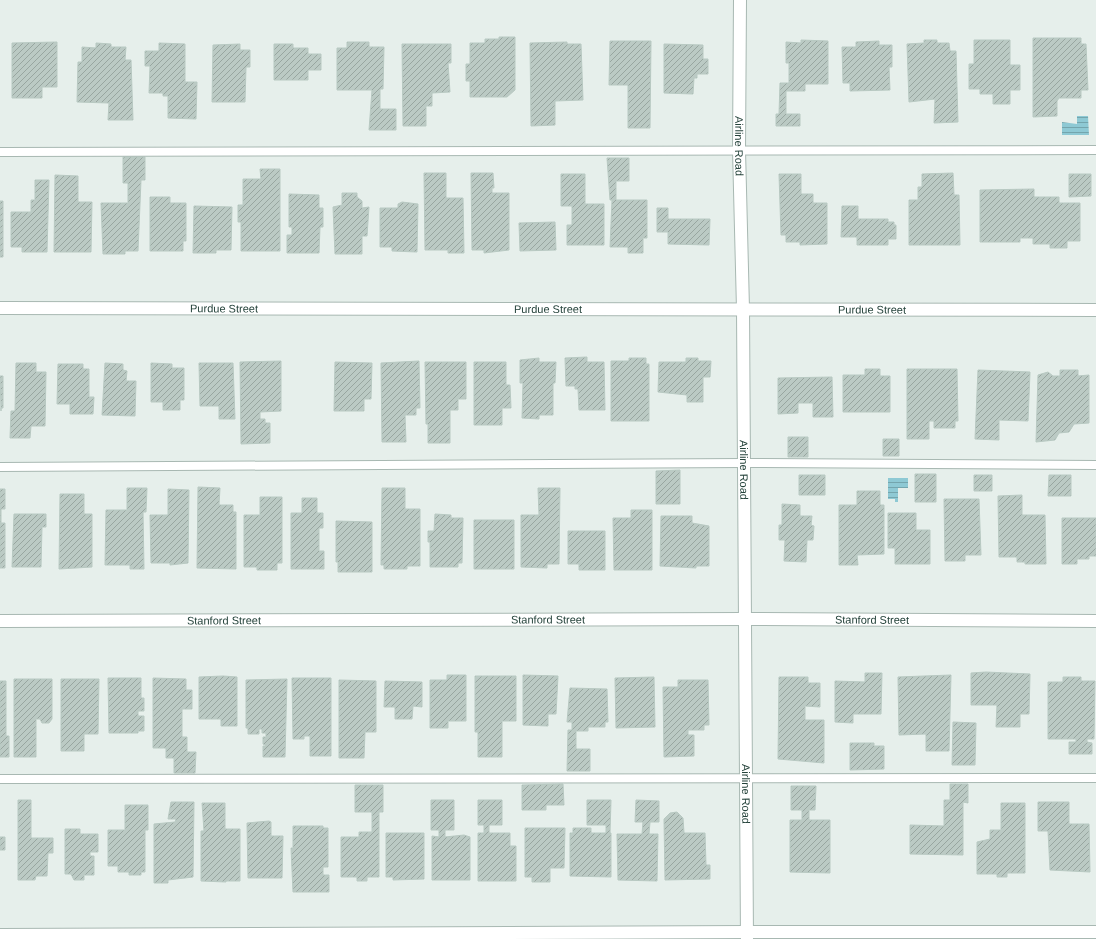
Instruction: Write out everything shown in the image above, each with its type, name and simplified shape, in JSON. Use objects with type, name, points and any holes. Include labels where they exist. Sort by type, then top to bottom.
[{"type":"street","name":"Airline Road","points":[[740,0],[739,150],[743,309],[747,935]]},
{"type":"street","name":"Purdue Street","points":[[0,308],[1096,310]]},
{"type":"street","name":"Stanford Street","points":[[0,621],[1096,621]]},
{"type":"street","points":[[0,935],[747,935],[1096,932]]},
{"type":"lane","points":[[0,152],[1096,150]]},
{"type":"lane","points":[[0,467],[1096,464]]},
{"type":"lane","points":[[0,779],[1096,778]]},
{"type":"water","points":[[1077,116],[1088,116],[1089,135],[1062,135],[1062,122],[1077,124]]},
{"type":"water","points":[[888,478],[908,478],[908,488],[898,488],[898,502],[895,502],[895,499],[888,499]]},
{"type":"building","points":[[499,37],[515,37],[515,90],[507,97],[470,97],[470,81],[466,81],[466,64],[470,64],[470,43],[485,43],[485,39],[499,39]]},
{"type":"building","points":[[1033,38],[1081,38],[1081,44],[1086,44],[1088,90],[1081,90],[1081,98],[1059,98],[1057,101],[1057,116],[1033,117]]},
{"type":"building","points":[[801,40],[828,41],[828,84],[805,84],[805,91],[786,91],[786,114],[800,114],[800,126],[776,126],[776,114],[779,114],[780,83],[789,83],[789,63],[786,63],[786,42],[801,43]]},
{"type":"building","points":[[924,40],[937,40],[937,43],[949,43],[950,51],[956,51],[958,122],[934,123],[935,99],[909,102],[907,44],[924,43]]},
{"type":"building","points":[[974,40],[1010,40],[1010,65],[1020,65],[1020,90],[1010,90],[1010,104],[993,104],[993,94],[980,94],[980,89],[969,89],[969,64],[974,64]]},
{"type":"building","points":[[610,41],[651,41],[650,128],[628,128],[628,85],[609,85]]},
{"type":"building","points":[[879,41],[879,45],[892,45],[892,67],[889,67],[890,90],[850,91],[850,83],[843,83],[842,47],[856,47],[856,42]]},
{"type":"building","points":[[57,42],[57,87],[42,87],[42,98],[12,98],[12,43]]},
{"type":"building","points":[[347,42],[369,42],[369,47],[384,47],[383,89],[380,89],[380,109],[396,109],[396,130],[369,130],[372,90],[337,90],[337,48],[347,48]]},
{"type":"building","points":[[567,42],[567,44],[581,44],[583,100],[555,101],[555,125],[531,126],[530,43]]},
{"type":"building","points":[[96,43],[111,44],[111,47],[126,47],[125,60],[131,60],[133,120],[108,120],[109,103],[77,102],[78,62],[82,62],[82,47],[96,48]]},
{"type":"building","points":[[159,43],[185,44],[185,82],[197,82],[196,119],[168,118],[168,96],[163,96],[163,93],[149,93],[150,66],[145,66],[145,51],[159,51]]},
{"type":"building","points":[[240,44],[240,50],[250,50],[250,67],[246,67],[245,102],[212,102],[213,45]]},
{"type":"building","points":[[274,44],[293,44],[293,48],[308,48],[308,54],[321,54],[321,70],[308,70],[308,80],[274,80]]},
{"type":"building","points":[[402,44],[451,44],[451,63],[448,63],[450,92],[432,93],[432,106],[426,106],[426,126],[403,126]]},
{"type":"building","points":[[664,44],[703,45],[703,59],[708,59],[708,74],[697,74],[697,78],[694,78],[693,94],[664,93]]},
{"type":"building","points":[[123,157],[145,157],[145,180],[141,180],[138,251],[125,251],[125,254],[103,254],[101,203],[128,203],[128,183],[123,183]]},
{"type":"building","points":[[607,158],[629,158],[629,181],[616,181],[616,200],[647,200],[647,238],[643,238],[643,253],[628,253],[628,247],[610,247],[612,200],[610,200]]},
{"type":"building","points":[[260,169],[280,169],[280,251],[241,251],[241,222],[238,222],[238,205],[243,205],[243,179],[261,179]]},
{"type":"building","points":[[424,173],[446,173],[446,198],[463,198],[464,253],[448,253],[448,250],[425,250]]},
{"type":"building","points":[[471,173],[493,173],[494,188],[492,188],[492,193],[509,193],[509,250],[484,253],[484,250],[472,250]]},
{"type":"building","points":[[953,173],[954,195],[959,195],[960,245],[909,245],[909,200],[918,200],[918,187],[922,187],[922,174]]},
{"type":"building","points":[[561,174],[585,174],[585,204],[604,204],[604,245],[567,245],[567,225],[572,225],[572,206],[561,206]]},
{"type":"building","points":[[779,174],[801,174],[801,194],[813,194],[813,203],[827,203],[827,244],[800,245],[800,242],[786,242],[786,235],[781,235]]},
{"type":"building","points":[[1069,174],[1091,174],[1091,196],[1069,197]]},
{"type":"building","points":[[55,175],[78,176],[78,202],[92,202],[91,252],[54,252]]},
{"type":"building","points":[[35,180],[49,180],[47,252],[22,252],[22,247],[11,247],[11,212],[31,212],[31,200],[35,200]]},
{"type":"building","points":[[1034,189],[1034,197],[1059,197],[1059,203],[1080,203],[1080,241],[1067,241],[1067,248],[1050,248],[1050,244],[1033,244],[1033,238],[1020,238],[1020,242],[980,242],[980,190]]},
{"type":"building","points":[[342,193],[357,193],[357,197],[362,201],[362,208],[369,207],[367,236],[362,236],[362,254],[335,254],[333,207],[342,205]]},
{"type":"building","points":[[289,194],[319,195],[319,208],[323,208],[323,227],[320,227],[319,253],[287,253],[287,235],[292,235],[292,227],[289,227]]},
{"type":"building","points":[[150,197],[170,197],[170,203],[186,203],[186,241],[183,241],[183,251],[150,251]]},
{"type":"building","points":[[0,201],[3,201],[3,257],[0,257]]},
{"type":"building","points":[[402,202],[418,204],[417,252],[392,251],[392,247],[380,247],[380,208],[398,208],[398,204]]},
{"type":"building","points":[[194,206],[232,207],[231,250],[216,250],[216,253],[193,253]]},
{"type":"building","points":[[842,206],[858,206],[858,219],[888,219],[888,222],[894,222],[894,225],[896,225],[896,239],[888,239],[888,245],[857,245],[857,237],[841,237]]},
{"type":"building","points":[[657,208],[668,208],[668,219],[710,219],[709,245],[668,244],[668,232],[657,232]]},
{"type":"building","points":[[555,222],[556,250],[520,251],[519,223]]},
{"type":"building","points":[[587,357],[587,362],[604,362],[605,410],[579,410],[578,389],[575,389],[575,386],[566,386],[565,358]]},
{"type":"building","points":[[539,358],[539,362],[556,362],[555,383],[553,383],[553,415],[539,415],[539,419],[522,418],[523,383],[520,383],[520,360]]},
{"type":"building","points":[[629,358],[646,358],[646,364],[649,364],[649,421],[611,421],[611,361],[629,361]]},
{"type":"building","points":[[686,358],[698,358],[698,361],[711,361],[710,377],[703,377],[703,402],[687,402],[687,395],[658,392],[659,362],[686,362]]},
{"type":"building","points":[[281,361],[281,411],[260,412],[260,419],[265,419],[265,423],[270,423],[270,443],[241,444],[240,362]]},
{"type":"building","points":[[419,361],[420,408],[416,408],[416,415],[405,415],[406,442],[382,442],[381,363]]},
{"type":"building","points":[[335,362],[372,363],[371,399],[364,399],[364,411],[334,411]]},
{"type":"building","points":[[425,362],[466,362],[466,399],[458,399],[458,410],[450,410],[450,443],[428,443],[428,424],[426,424]]},
{"type":"building","points":[[474,362],[506,362],[506,385],[510,385],[511,408],[502,408],[502,425],[474,425]]},
{"type":"building","points":[[16,363],[36,363],[36,372],[46,372],[45,426],[31,426],[30,438],[10,438],[11,411],[15,411]]},
{"type":"building","points":[[105,363],[123,364],[123,370],[127,371],[126,381],[136,381],[135,416],[102,415]]},
{"type":"building","points":[[151,363],[172,364],[172,368],[184,368],[184,400],[180,400],[180,410],[163,410],[163,402],[151,402]]},
{"type":"building","points":[[199,363],[233,363],[235,419],[219,419],[219,406],[200,406]]},
{"type":"building","points":[[58,364],[83,364],[83,369],[89,369],[89,397],[94,397],[93,414],[70,414],[70,404],[57,404]]},
{"type":"building","points":[[865,369],[880,369],[880,376],[890,376],[890,412],[843,412],[843,375],[865,375]]},
{"type":"building","points":[[907,369],[957,369],[958,421],[955,421],[955,428],[934,428],[934,421],[929,421],[929,439],[907,439]]},
{"type":"building","points":[[978,370],[1030,372],[1028,421],[999,420],[999,440],[975,439]]},
{"type":"building","points":[[1060,370],[1078,370],[1078,376],[1089,375],[1089,423],[1074,424],[1069,432],[1059,433],[1055,440],[1036,442],[1038,375],[1048,372],[1053,376],[1060,376]]},
{"type":"building","points":[[0,376],[3,376],[3,408],[1,408],[1,411]]},
{"type":"building","points":[[832,377],[833,417],[813,417],[813,403],[798,403],[798,413],[778,414],[778,378]]},
{"type":"building","points":[[788,437],[808,437],[808,457],[788,457]]},
{"type":"building","points":[[883,439],[899,439],[899,456],[883,456]]},
{"type":"building","points":[[680,470],[680,504],[656,504],[656,471]]},
{"type":"building","points":[[915,474],[936,474],[936,502],[915,502]]},
{"type":"building","points":[[799,475],[825,475],[825,495],[799,495]]},
{"type":"building","points":[[974,475],[992,475],[992,491],[974,491]]},
{"type":"building","points":[[1049,475],[1071,475],[1071,496],[1048,496]]},
{"type":"building","points":[[198,487],[220,488],[219,505],[233,505],[233,512],[236,512],[236,569],[197,568]]},
{"type":"building","points":[[127,488],[147,488],[146,512],[143,512],[144,569],[130,569],[130,565],[105,565],[106,510],[127,510]]},
{"type":"building","points":[[382,488],[405,488],[405,509],[420,509],[420,566],[407,566],[407,569],[384,569],[384,565],[381,565]]},
{"type":"building","points":[[538,488],[560,488],[559,564],[547,564],[547,568],[521,567],[521,515],[539,515]]},
{"type":"building","points":[[0,489],[5,489],[5,509],[1,509],[1,523],[5,523],[5,568],[0,568]]},
{"type":"building","points":[[168,489],[189,490],[188,563],[170,565],[170,563],[151,563],[150,515],[168,515]]},
{"type":"building","points":[[857,491],[880,491],[880,505],[884,505],[884,554],[857,555],[858,565],[839,565],[839,505],[857,505]]},
{"type":"building","points":[[60,494],[84,494],[84,514],[92,514],[92,567],[59,569]]},
{"type":"building","points":[[1022,495],[1022,515],[1045,515],[1046,564],[1025,564],[1025,562],[1017,562],[1017,557],[999,557],[998,496]]},
{"type":"building","points":[[260,497],[282,497],[282,563],[277,563],[277,570],[257,570],[257,567],[244,567],[244,515],[260,515]]},
{"type":"building","points":[[302,498],[317,498],[317,513],[323,513],[323,528],[319,528],[319,551],[324,551],[324,569],[291,569],[291,513],[302,513]]},
{"type":"building","points":[[944,499],[979,499],[981,555],[965,555],[965,561],[945,561]]},
{"type":"building","points":[[782,504],[800,505],[800,516],[812,516],[811,525],[814,526],[813,540],[807,540],[806,562],[784,561],[785,540],[779,540],[779,525],[782,525]]},
{"type":"building","points":[[631,510],[652,510],[652,570],[614,570],[613,518],[631,518]]},
{"type":"building","points":[[888,513],[916,513],[916,530],[930,530],[930,564],[895,564],[895,548],[888,548]]},
{"type":"building","points":[[14,514],[46,514],[46,527],[42,527],[41,567],[12,567]]},
{"type":"building","points":[[435,514],[451,515],[451,518],[463,518],[462,563],[458,563],[458,567],[430,567],[430,542],[428,542],[428,531],[434,531]]},
{"type":"building","points":[[661,516],[692,516],[692,523],[709,526],[709,566],[696,566],[696,568],[660,566]]},
{"type":"building","points":[[1062,518],[1096,518],[1096,556],[1089,556],[1089,559],[1077,559],[1077,564],[1062,564]]},
{"type":"building","points":[[474,520],[514,520],[514,569],[474,569]]},
{"type":"building","points":[[336,521],[372,522],[372,572],[338,572],[338,562],[336,562]]},
{"type":"building","points":[[568,531],[605,531],[605,570],[579,570],[579,564],[568,564]]},
{"type":"building","points":[[986,672],[1030,674],[1029,714],[1020,714],[1020,727],[996,727],[997,705],[971,705],[971,673]]},
{"type":"building","points":[[865,673],[882,673],[881,714],[853,714],[853,723],[835,722],[835,681],[865,682]]},
{"type":"building","points":[[447,675],[466,675],[466,721],[448,721],[448,728],[430,728],[430,680],[447,680]]},
{"type":"building","points":[[523,675],[558,676],[556,714],[548,714],[548,726],[523,725]]},
{"type":"building","points":[[951,675],[949,751],[926,751],[926,734],[899,735],[898,677]]},
{"type":"building","points":[[475,676],[516,676],[516,721],[502,721],[502,757],[478,757],[478,732],[475,732]]},
{"type":"building","points":[[199,677],[237,677],[237,726],[221,726],[221,719],[199,719]]},
{"type":"building","points":[[654,677],[655,727],[616,728],[615,678]]},
{"type":"building","points":[[779,677],[808,677],[808,683],[820,683],[820,707],[805,706],[805,720],[824,720],[824,763],[778,759]]},
{"type":"building","points":[[1063,677],[1081,677],[1081,681],[1095,681],[1094,739],[1087,739],[1087,742],[1092,743],[1092,754],[1069,754],[1069,742],[1076,742],[1076,739],[1048,739],[1048,682],[1063,682]]},
{"type":"building","points":[[108,678],[141,678],[141,698],[144,698],[144,711],[138,711],[138,716],[144,716],[144,731],[138,731],[138,733],[109,733]]},
{"type":"building","points":[[153,678],[186,679],[186,690],[192,690],[192,709],[182,709],[182,737],[187,737],[187,752],[196,752],[195,773],[174,773],[174,758],[166,758],[166,748],[153,748]]},
{"type":"building","points":[[292,678],[331,678],[331,756],[310,756],[310,736],[304,736],[304,739],[293,739]]},
{"type":"building","points":[[14,679],[52,679],[52,719],[49,723],[42,723],[40,719],[36,719],[36,757],[14,757]]},
{"type":"building","points":[[61,679],[99,679],[98,734],[84,734],[84,751],[61,751]]},
{"type":"building","points":[[287,679],[285,757],[263,757],[263,746],[267,746],[263,744],[263,737],[266,737],[266,733],[262,733],[262,729],[259,729],[259,734],[248,734],[248,728],[246,728],[246,680]]},
{"type":"building","points":[[339,680],[376,681],[376,732],[365,732],[364,758],[339,758]]},
{"type":"building","points":[[678,680],[708,680],[709,725],[704,725],[704,730],[688,730],[688,735],[694,735],[694,756],[664,757],[663,687],[678,687]]},
{"type":"building","points":[[0,681],[6,681],[6,736],[9,736],[9,757],[0,757]]},
{"type":"building","points":[[385,681],[422,682],[422,707],[413,706],[412,719],[395,719],[395,707],[384,707]]},
{"type":"building","points":[[570,688],[607,689],[608,722],[605,722],[605,727],[588,727],[588,731],[576,731],[576,749],[590,749],[590,771],[567,771],[568,730],[572,730],[572,722],[567,722]]},
{"type":"building","points":[[953,722],[976,723],[975,765],[952,765]]},
{"type":"building","points":[[850,743],[874,743],[874,746],[884,746],[884,769],[850,770]]},
{"type":"building","points":[[563,784],[564,805],[546,805],[546,810],[522,810],[522,785]]},
{"type":"building","points":[[950,784],[968,784],[968,803],[963,802],[963,855],[910,854],[910,825],[944,826],[944,800],[950,800]]},
{"type":"building","points":[[355,785],[383,785],[383,812],[379,812],[379,877],[367,877],[367,881],[357,881],[357,877],[341,877],[341,837],[359,837],[359,832],[372,832],[372,812],[355,812]]},
{"type":"building","points":[[791,786],[816,786],[815,810],[809,810],[809,820],[830,820],[830,873],[790,872],[790,820],[802,820],[802,810],[791,810]]},
{"type":"building","points":[[18,800],[31,800],[31,838],[53,838],[53,853],[48,853],[47,876],[36,876],[35,880],[18,880]]},
{"type":"building","points":[[431,800],[454,800],[454,830],[445,830],[445,837],[464,835],[470,837],[470,880],[432,880],[432,836],[439,837],[439,830],[431,830]]},
{"type":"building","points":[[478,800],[502,800],[502,825],[489,825],[489,833],[510,833],[510,846],[516,846],[516,881],[478,881],[478,833],[484,833],[484,825],[478,825]]},
{"type":"building","points":[[587,800],[611,800],[611,877],[570,876],[570,833],[573,833],[573,828],[591,828],[591,833],[606,833],[606,825],[587,825]]},
{"type":"building","points":[[636,800],[659,801],[659,822],[650,822],[649,834],[658,834],[657,881],[618,880],[617,834],[642,834],[643,822],[635,822]]},
{"type":"building","points":[[171,802],[194,802],[193,877],[168,880],[168,883],[154,883],[154,824],[175,822],[176,819],[168,819]]},
{"type":"building","points":[[1038,802],[1069,802],[1069,824],[1089,824],[1090,872],[1050,870],[1048,831],[1038,831]]},
{"type":"building","points":[[202,803],[225,803],[225,829],[240,829],[240,881],[201,881],[201,831],[204,831]]},
{"type":"building","points":[[1001,803],[1025,803],[1025,873],[1007,873],[1007,877],[997,877],[997,874],[977,874],[977,842],[990,839],[990,830],[1001,830]]},
{"type":"building","points":[[125,805],[148,805],[148,830],[145,830],[145,872],[141,872],[141,875],[129,875],[129,872],[118,872],[118,866],[108,866],[108,830],[125,830]]},
{"type":"building","points":[[677,812],[683,818],[684,833],[705,833],[706,865],[710,865],[710,879],[665,880],[664,819],[670,813]]},
{"type":"building","points":[[271,822],[271,836],[283,836],[282,878],[248,878],[247,823]]},
{"type":"building","points":[[293,826],[323,826],[323,828],[328,828],[328,867],[323,867],[323,875],[329,875],[329,892],[293,892],[291,848],[293,848]]},
{"type":"building","points":[[525,828],[565,828],[564,868],[550,868],[550,882],[532,882],[532,877],[525,877]]},
{"type":"building","points":[[65,829],[80,829],[80,834],[98,834],[98,852],[90,852],[90,856],[94,856],[94,875],[84,875],[84,880],[74,880],[71,874],[65,874]]},
{"type":"building","points":[[386,833],[424,833],[424,879],[393,880],[393,877],[386,877]]},
{"type":"building","points":[[0,837],[5,837],[5,850],[0,850]]}]
